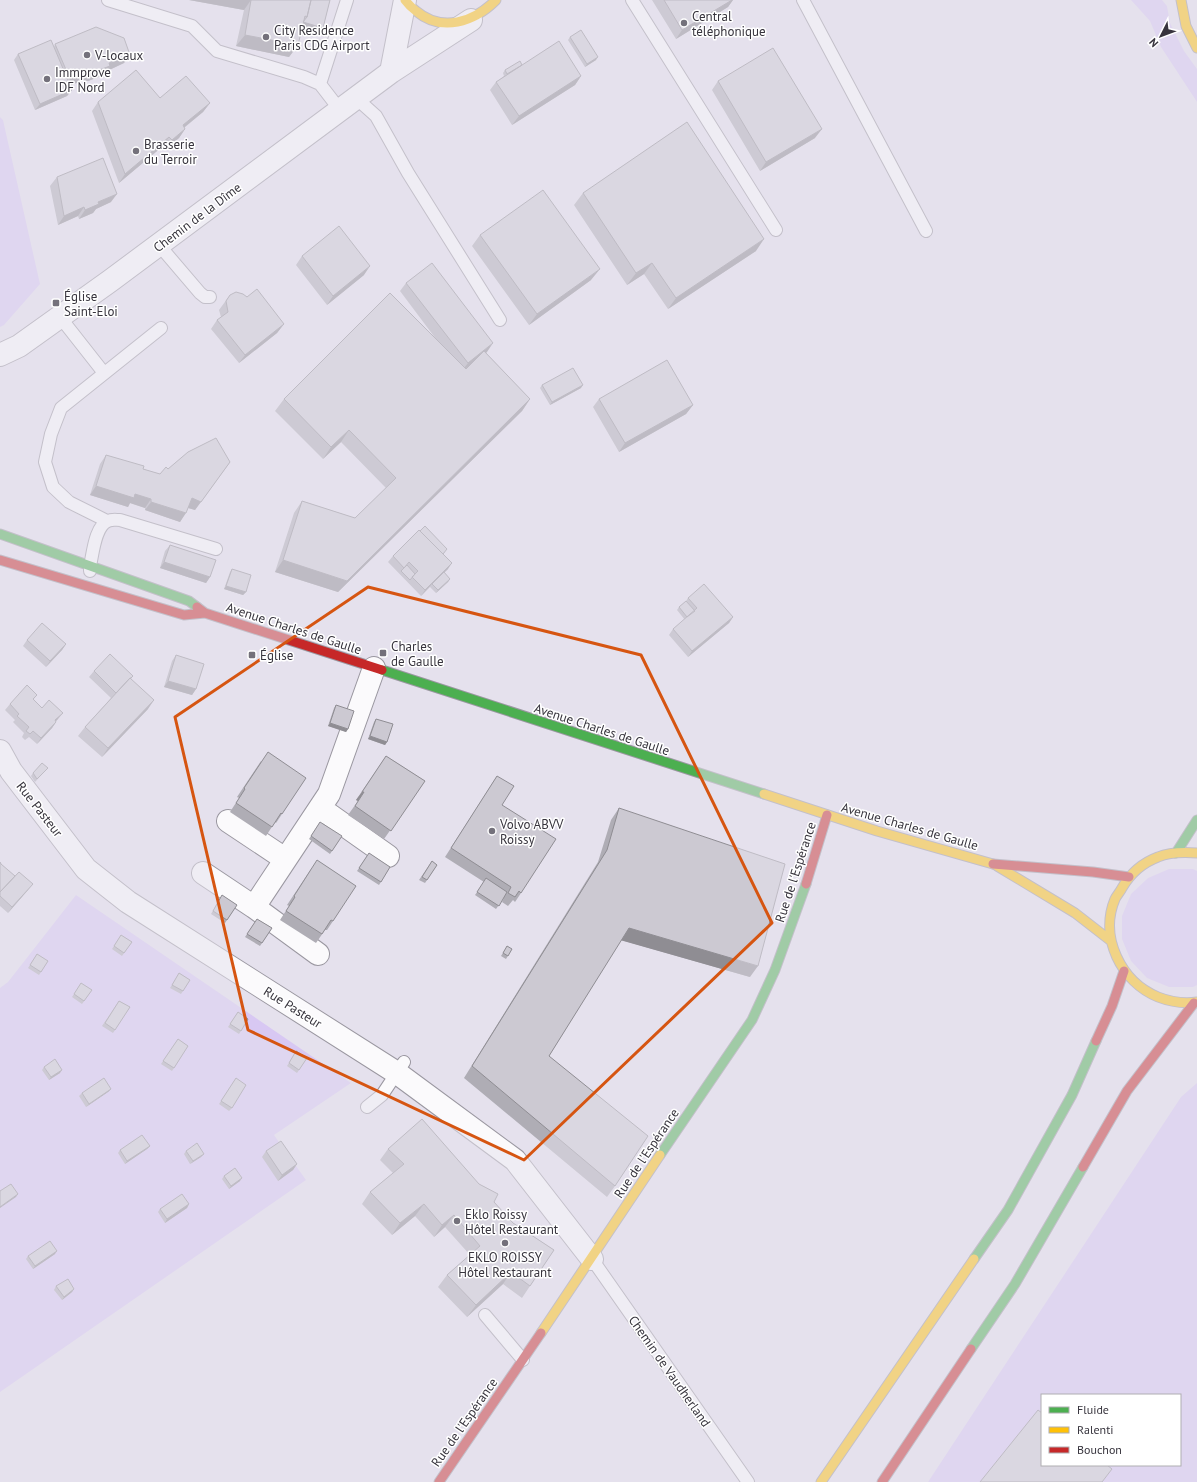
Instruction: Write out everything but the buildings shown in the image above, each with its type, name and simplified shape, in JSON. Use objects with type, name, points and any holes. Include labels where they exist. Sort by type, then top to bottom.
[{"type":"main road","points":[[405,0],[418,13],[434,21],[452,23],[471,20],[487,10],[496,0]]},
{"type":"main road","points":[[1181,0],[1186,26],[1197,48]]},
{"type":"main road","name":"Avenue Charles de Gaulle","points":[[0,534],[189,601],[205,613],[877,831],[993,864],[1093,872],[1129,877]]},
{"type":"main road","name":"Avenue Charles de Gaulle","points":[[0,560],[184,615],[205,613]]},
{"type":"main road","name":"Rue de l'Espérance","points":[[439,1482],[592,1259],[752,1020],[775,970],[810,874],[827,815]]},
{"type":"main road","points":[[1176,853],[1197,820]]},
{"type":"main road","points":[[1195,1002],[1174,1002],[1154,997],[1137,986],[1124,972],[1116,957],[1111,941],[1110,919],[1116,898],[1129,877],[1141,866],[1158,857],[1176,853],[1197,853]]},
{"type":"main road","name":"Avenue Charles de Gaulle","points":[[993,864],[1075,912],[1111,941]]},
{"type":"main road","points":[[821,1482],[1008,1210],[1072,1095],[1112,1006],[1124,972]]},
{"type":"main road","points":[[882,1482],[1014,1284],[1127,1091],[1195,1002]]},
{"type":"street","points":[[391,72],[405,0]]},
{"type":"street","name":"Chemin de la Dîme","points":[[0,355],[19,346],[60,317],[391,72],[471,20]]},
{"type":"street","points":[[254,907],[329,794],[374,668]]},
{"type":"street","name":"Rue Pasteur","points":[[0,751],[5,774],[86,869],[128,902],[401,1068],[515,1160],[592,1259]]},
{"type":"street","points":[[320,808],[388,856]]},
{"type":"street","points":[[228,821],[286,859]]},
{"type":"street","points":[[203,872],[318,954]]},
{"type":"lane","points":[[108,0],[192,26],[218,51],[320,84],[348,104],[376,116],[408,173],[500,320]]},
{"type":"lane","points":[[320,84],[347,0]]},
{"type":"lane","points":[[632,0],[776,230]]},
{"type":"lane","points":[[804,0],[926,231]]},
{"type":"lane","points":[[159,245],[200,293],[205,297],[210,297]]},
{"type":"lane","points":[[60,317],[104,374]]},
{"type":"lane","points":[[161,328],[61,408],[51,434],[45,462],[53,487],[69,502],[107,521],[120,520],[216,549]]},
{"type":"lane","points":[[91,587],[90,566],[99,527],[107,521]]},
{"type":"lane","points":[[367,1107],[382,1095],[401,1068]]},
{"type":"lane","name":"Chemin de Vaudherland","points":[[592,1259],[748,1482]]},
{"type":"lane","points":[[485,1315],[523,1360]]},
{"type":"highlighted area","points":[[368,587],[641,655],[772,923],[524,1160],[248,1030],[175,717]]},
{"type":"shaded area","points":[[1131,0],[1162,0],[1167,6],[1170,23],[1184,51],[1197,69],[1197,102],[1161,47],[1150,21]]},
{"type":"shaded area","points":[[0,117],[3,120],[40,284],[4,325],[0,327]]},
{"type":"shaded area","points":[[1169,869],[1193,869],[1197,871],[1197,985],[1193,987],[1169,987],[1147,978],[1131,961],[1122,939],[1122,916],[1131,894],[1148,878]]},
{"type":"shaded area","points":[[76,895],[351,1083],[274,1135],[306,1180],[0,1392],[0,988],[8,982]]},
{"type":"shaded area","points":[[1197,1083],[1197,1482],[928,1482],[1181,1097]]},
{"type":"traffic: fast","points":[[0,534],[189,601],[197,607]]},
{"type":"traffic: fast","points":[[382,670],[764,794]]},
{"type":"traffic: fast","points":[[1176,853],[1197,820]]},
{"type":"traffic: fast","points":[[660,1155],[752,1020],[775,970],[806,884]]},
{"type":"traffic: fast","points":[[974,1259],[1008,1210],[1072,1095],[1096,1041]]},
{"type":"traffic: fast","points":[[971,1349],[1015,1284],[1083,1167]]},
{"type":"traffic: slow","points":[[405,0],[413,9],[426,18],[436,22],[447,23],[468,19],[487,8],[496,0]]},
{"type":"traffic: slow","points":[[1181,0],[1186,26],[1197,48]]},
{"type":"traffic: slow","points":[[764,794],[877,831],[993,864]]},
{"type":"traffic: slow","points":[[1197,853],[1187,852],[1163,855],[1152,859],[1137,870],[1125,883],[1115,899],[1111,914],[1110,928],[1112,943],[1117,957],[1133,981],[1145,990],[1163,999],[1182,1003],[1197,1002]]},
{"type":"traffic: slow","points":[[997,866],[1075,913],[1111,941]]},
{"type":"traffic: slow","points":[[541,1333],[660,1155]]},
{"type":"traffic: slow","points":[[821,1482],[974,1259]]},
{"type":"traffic: jam","points":[[0,560],[184,615],[205,613]]},
{"type":"traffic: jam","points":[[197,607],[205,613],[382,670]]},
{"type":"traffic: jam","points":[[806,884],[827,815]]},
{"type":"traffic: jam","points":[[993,864],[1093,872],[1129,877]]},
{"type":"traffic: jam","points":[[1096,1041],[1112,1006],[1124,971]]},
{"type":"traffic: jam","points":[[1083,1167],[1127,1091],[1194,1003]]},
{"type":"traffic: jam","points":[[439,1482],[541,1333]]},
{"type":"traffic: jam","points":[[882,1482],[971,1349]]},
{"type":"place","name":"Central téléphonique","points":[[684,23]]},
{"type":"place","name":"City Residence Paris CDG Airport","points":[[266,37]]},
{"type":"place","name":"V-locaux","points":[[87,55]]},
{"type":"place","name":"Immprove IDF Nord","points":[[47,79]]},
{"type":"place","name":"Brasserie du Terroir","points":[[136,151]]},
{"type":"place","name":"Église Saint-Eloi","points":[[56,303]]},
{"type":"place","name":"Charles de Gaulle","points":[[383,653]]},
{"type":"place","name":"Église","points":[[252,655]]},
{"type":"place","name":"Volvo ABVV Roissy","points":[[492,831]]},
{"type":"place","name":"Eklo Roissy Hôtel Restaurant","points":[[457,1221]]},
{"type":"place","name":"EKLO ROISSY Hôtel Restaurant","points":[[505,1243]]}]
